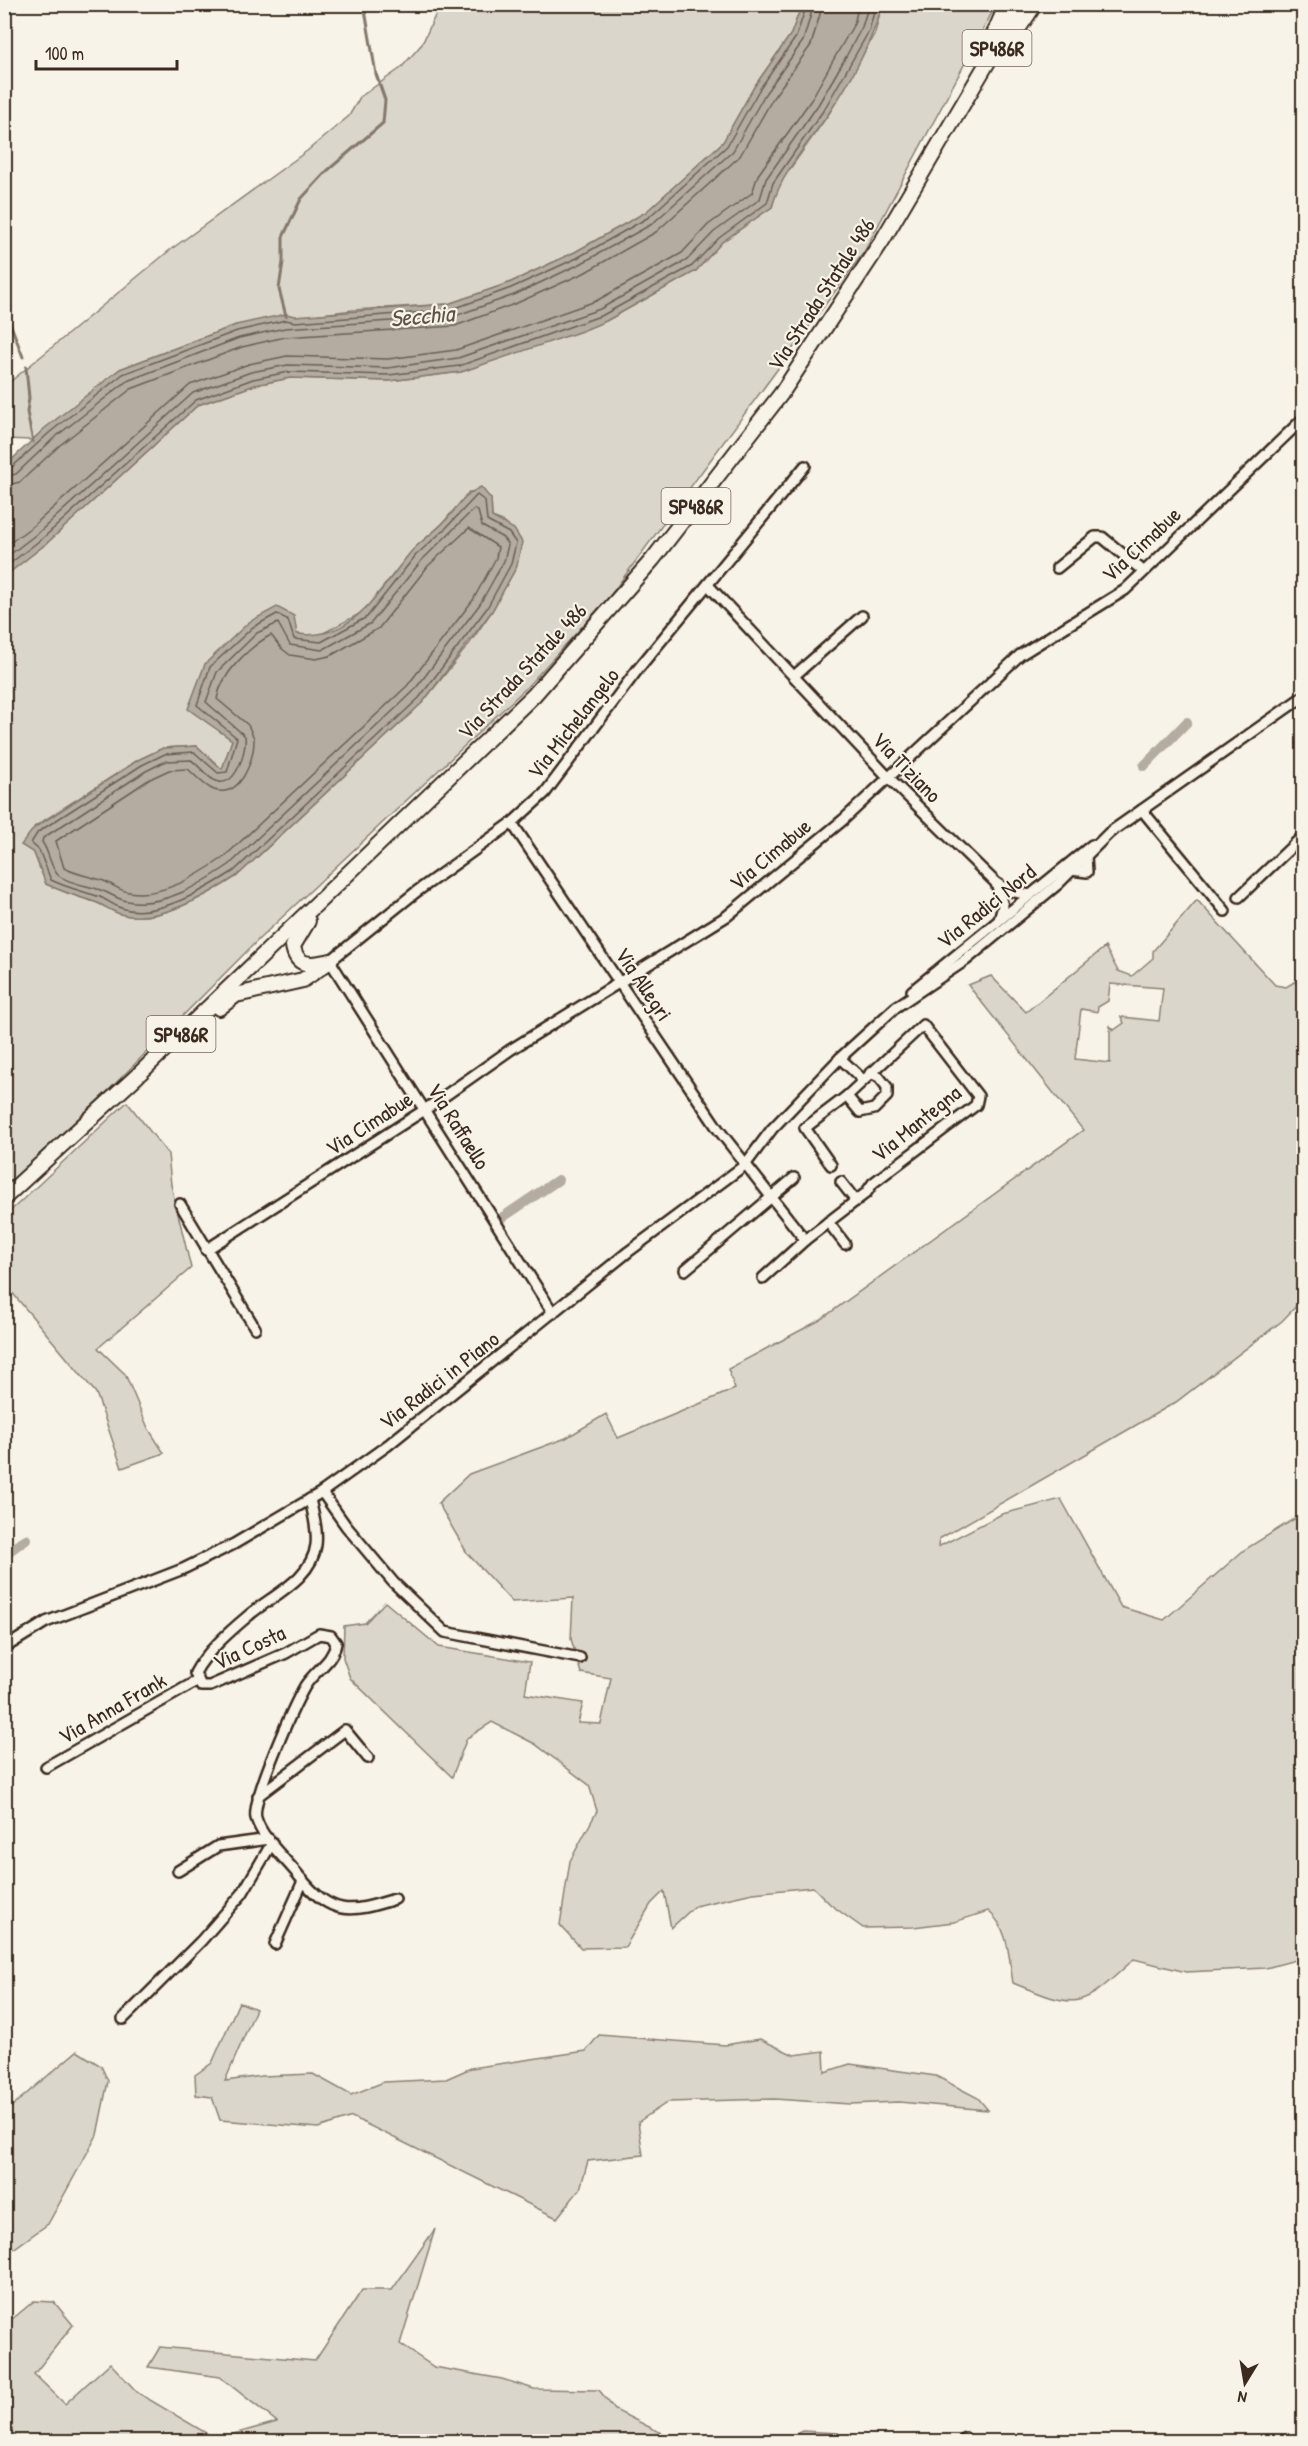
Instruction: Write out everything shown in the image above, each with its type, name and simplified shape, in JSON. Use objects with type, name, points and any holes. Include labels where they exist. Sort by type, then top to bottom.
[{"type":"main road","points":[[972,91],[995,28],[1007,4]]},
{"type":"main road","name":"SP486R","points":[[972,91],[1022,4]]},
{"type":"main road","points":[[972,91],[1035,4]]},
{"type":"main road","name":"Via Strada Statale 486","points":[[4,1198],[174,1041],[534,695],[689,514],[787,384],[882,241],[972,91]]},
{"type":"main road","points":[[330,961],[309,965],[300,963],[294,956],[292,946],[303,926],[326,903],[354,868]]},
{"type":"main road","points":[[174,1041],[195,1031],[236,995],[303,980],[330,961]]},
{"type":"street","name":"Via Cimabue","points":[[206,1250],[426,1109],[510,1050],[620,984],[726,916],[889,778],[1020,655],[1125,590],[1304,418]]},
{"type":"street","name":"Via Michelangelo","points":[[330,961],[416,892],[512,823],[545,793],[638,669],[805,466]]},
{"type":"street","points":[[1057,568],[1095,537],[1102,537],[1143,571]]},
{"type":"street","name":"Via Tiziano","points":[[708,585],[889,778],[996,883]]},
{"type":"street","points":[[794,676],[862,615]]},
{"type":"street","name":"Via Radici Nord","points":[[1022,913],[1074,869],[1094,845],[1304,696]]},
{"type":"street","points":[[1142,810],[1225,911]]},
{"type":"street","name":"Via Allegri","points":[[512,823],[718,1129],[805,1240]]},
{"type":"street","points":[[1239,897],[1304,835]]},
{"type":"street","name":"Via Radici Nord","points":[[905,1000],[911,992],[1058,871],[1089,846],[1094,845]]},
{"type":"street","points":[[1058,871],[1074,869],[1087,872],[1086,856]]},
{"type":"street","points":[[996,883],[1010,891],[1030,895]]},
{"type":"street","points":[[996,883],[1003,906],[999,920]]},
{"type":"street","name":"Via Radici in Piano","points":[[4,1648],[55,1617],[183,1569],[234,1544],[322,1492],[388,1445],[628,1252],[745,1165],[772,1129],[840,1058],[905,1000],[957,967],[1022,913]]},
{"type":"street","name":"Via Raffaello","points":[[330,961],[426,1109],[553,1313]]},
{"type":"street","name":"Via Mantegna","points":[[856,1201],[873,1184],[976,1105],[978,1100],[923,1025],[867,1077]]},
{"type":"street","points":[[840,1058],[867,1077],[879,1077],[887,1087],[887,1096],[874,1109],[860,1112],[847,1096]]},
{"type":"street","points":[[831,1165],[805,1128],[847,1096],[867,1077]]},
{"type":"street","points":[[684,1270],[794,1178]]},
{"type":"street","points":[[763,1278],[805,1240],[856,1201],[841,1182]]},
{"type":"street","points":[[180,1204],[255,1328]]},
{"type":"street","points":[[828,1222],[844,1244]]},
{"type":"street","points":[[322,1492],[346,1526],[393,1582],[445,1632],[580,1658]]},
{"type":"street","name":"Via Costa","points":[[257,1797],[306,1686],[334,1655],[336,1643],[331,1636],[319,1634],[286,1653],[210,1686],[201,1686],[195,1673],[201,1662],[248,1616],[299,1577],[312,1562],[316,1545],[310,1499]]},
{"type":"street","name":"Via Anna Frank","points":[[46,1767],[197,1681]]},
{"type":"street","points":[[368,1758],[345,1730],[257,1797],[256,1818],[270,1841],[303,1881],[330,1905],[345,1910],[363,1909],[395,1899]]},
{"type":"street","points":[[178,1871],[218,1846],[270,1841]]},
{"type":"street","points":[[123,2019],[201,1941],[242,1894],[270,1841]]},
{"type":"street","points":[[275,1944],[303,1881]]},
{"type":"shaded area","points":[[440,5],[802,5],[791,34],[754,87],[723,142],[646,212],[575,252],[509,283],[448,304],[353,310],[236,325],[120,369],[32,440],[5,439],[5,386],[170,250],[307,151],[349,116],[360,97],[401,68],[422,44]]},
{"type":"shaded area","points":[[882,5],[996,5],[864,252],[610,596],[525,689],[259,939],[110,1089],[5,1186],[5,576],[47,543],[198,405],[255,385],[290,378],[389,381],[461,372],[606,321],[696,271],[722,242],[772,207],[778,186],[830,112],[875,33]],"holes":[[[469,492],[491,499],[492,517],[503,521],[517,566],[492,611],[470,643],[423,702],[237,876],[212,892],[182,906],[166,912],[134,916],[120,914],[98,903],[46,884],[34,853],[34,827],[138,760],[163,748],[197,746],[222,770],[232,740],[189,709],[297,634],[318,636],[363,612],[412,551],[442,524]]]},
{"type":"shaded area","points":[[1197,900],[1275,985],[1286,987],[1303,977],[1303,1299],[1282,1321],[1176,1402],[939,1539],[938,1547],[1002,1514],[1061,1499],[1121,1607],[1164,1620],[1244,1550],[1299,1516],[1298,1504],[1303,1501],[1303,1958],[1266,1968],[1186,1972],[1134,1959],[1090,1996],[1067,2001],[1013,1983],[1004,1934],[988,1911],[954,1922],[913,1927],[863,1928],[831,1905],[813,1887],[753,1893],[695,1906],[671,1928],[664,1891],[651,1904],[625,1947],[581,1948],[560,1925],[570,1861],[597,1811],[589,1785],[535,1744],[492,1722],[467,1738],[452,1777],[350,1678],[343,1658],[344,1626],[365,1623],[385,1602],[439,1647],[530,1662],[525,1694],[583,1703],[578,1723],[601,1724],[611,1678],[581,1673],[571,1639],[573,1598],[512,1602],[467,1553],[438,1503],[469,1474],[566,1438],[606,1414],[618,1438],[735,1389],[728,1369],[820,1320],[1083,1130],[968,985],[991,976],[1026,1012],[1105,947],[1118,971],[1132,976],[1153,958],[1153,951]],"holes":[[[1110,984],[1163,988],[1159,1021],[1121,1017],[1124,1023],[1114,1030],[1110,1026],[1110,1063],[1075,1059],[1081,1009],[1097,1012],[1098,1007],[1108,1001]]]},
{"type":"shaded area","points":[[127,1102],[168,1154],[171,1185],[191,1268],[98,1348],[125,1374],[148,1428],[164,1453],[122,1468],[96,1393],[5,1284],[4,1217]]},
{"type":"shaded area","points":[[239,2002],[256,2009],[225,2081],[262,2076],[313,2074],[351,2095],[384,2082],[446,2079],[471,2068],[586,2051],[599,2035],[725,2045],[760,2039],[794,2055],[824,2051],[825,2072],[850,2064],[936,2076],[978,2098],[988,2110],[899,2102],[850,2104],[774,2099],[668,2102],[638,2122],[643,2155],[588,2161],[580,2189],[557,2218],[352,2117],[318,2128],[220,2120],[212,2097],[196,2095],[195,2075],[212,2063]]},
{"type":"shaded area","points":[[77,2051],[101,2066],[108,2081],[97,2135],[48,2224],[5,2255],[5,2112]]},
{"type":"shaded area","points":[[435,2229],[400,2344],[434,2367],[502,2379],[534,2389],[599,2390],[615,2410],[677,2441],[5,2441],[5,2325],[34,2301],[54,2302],[73,2325],[34,2374],[65,2404],[110,2363],[138,2393],[216,2439],[277,2422],[220,2377],[148,2367],[160,2347],[315,2361],[362,2290],[392,2290]]},
{"type":"shaded area","points":[[802,2431],[838,2433],[836,2441],[781,2441]]},
{"type":"water","name":"Secchia","points":[[802,4],[882,6],[853,75],[796,158],[782,181],[772,207],[722,242],[696,271],[606,321],[461,372],[389,381],[290,378],[255,385],[198,405],[47,543],[5,576],[5,466],[45,428],[120,369],[236,325],[286,314],[295,316],[448,304],[509,283],[575,252],[646,212],[723,142],[754,87],[791,34]]},
{"type":"water","points":[[481,487],[491,499],[492,517],[514,529],[522,542],[517,566],[492,611],[423,702],[237,876],[212,892],[182,906],[166,912],[134,916],[120,914],[46,884],[34,853],[21,845],[34,828],[138,760],[163,748],[197,746],[222,769],[232,740],[188,709],[205,664],[249,622],[277,607],[294,616],[297,634],[317,634],[334,630],[363,610],[414,549],[441,525],[465,498]]},
{"type":"waterway","points":[[286,316],[279,289],[283,262],[283,237],[301,199],[327,171],[383,123],[385,100],[376,74],[364,4]]},
{"type":"waterway","points":[[4,307],[23,357]]},
{"type":"waterway","points":[[26,367],[29,398],[27,412],[33,442]]},
{"type":"waterway","points":[[1144,766],[1187,722]]},
{"type":"waterway","points":[[503,1217],[558,1180]]},
{"type":"waterway","points":[[4,1555],[26,1539]]}]
